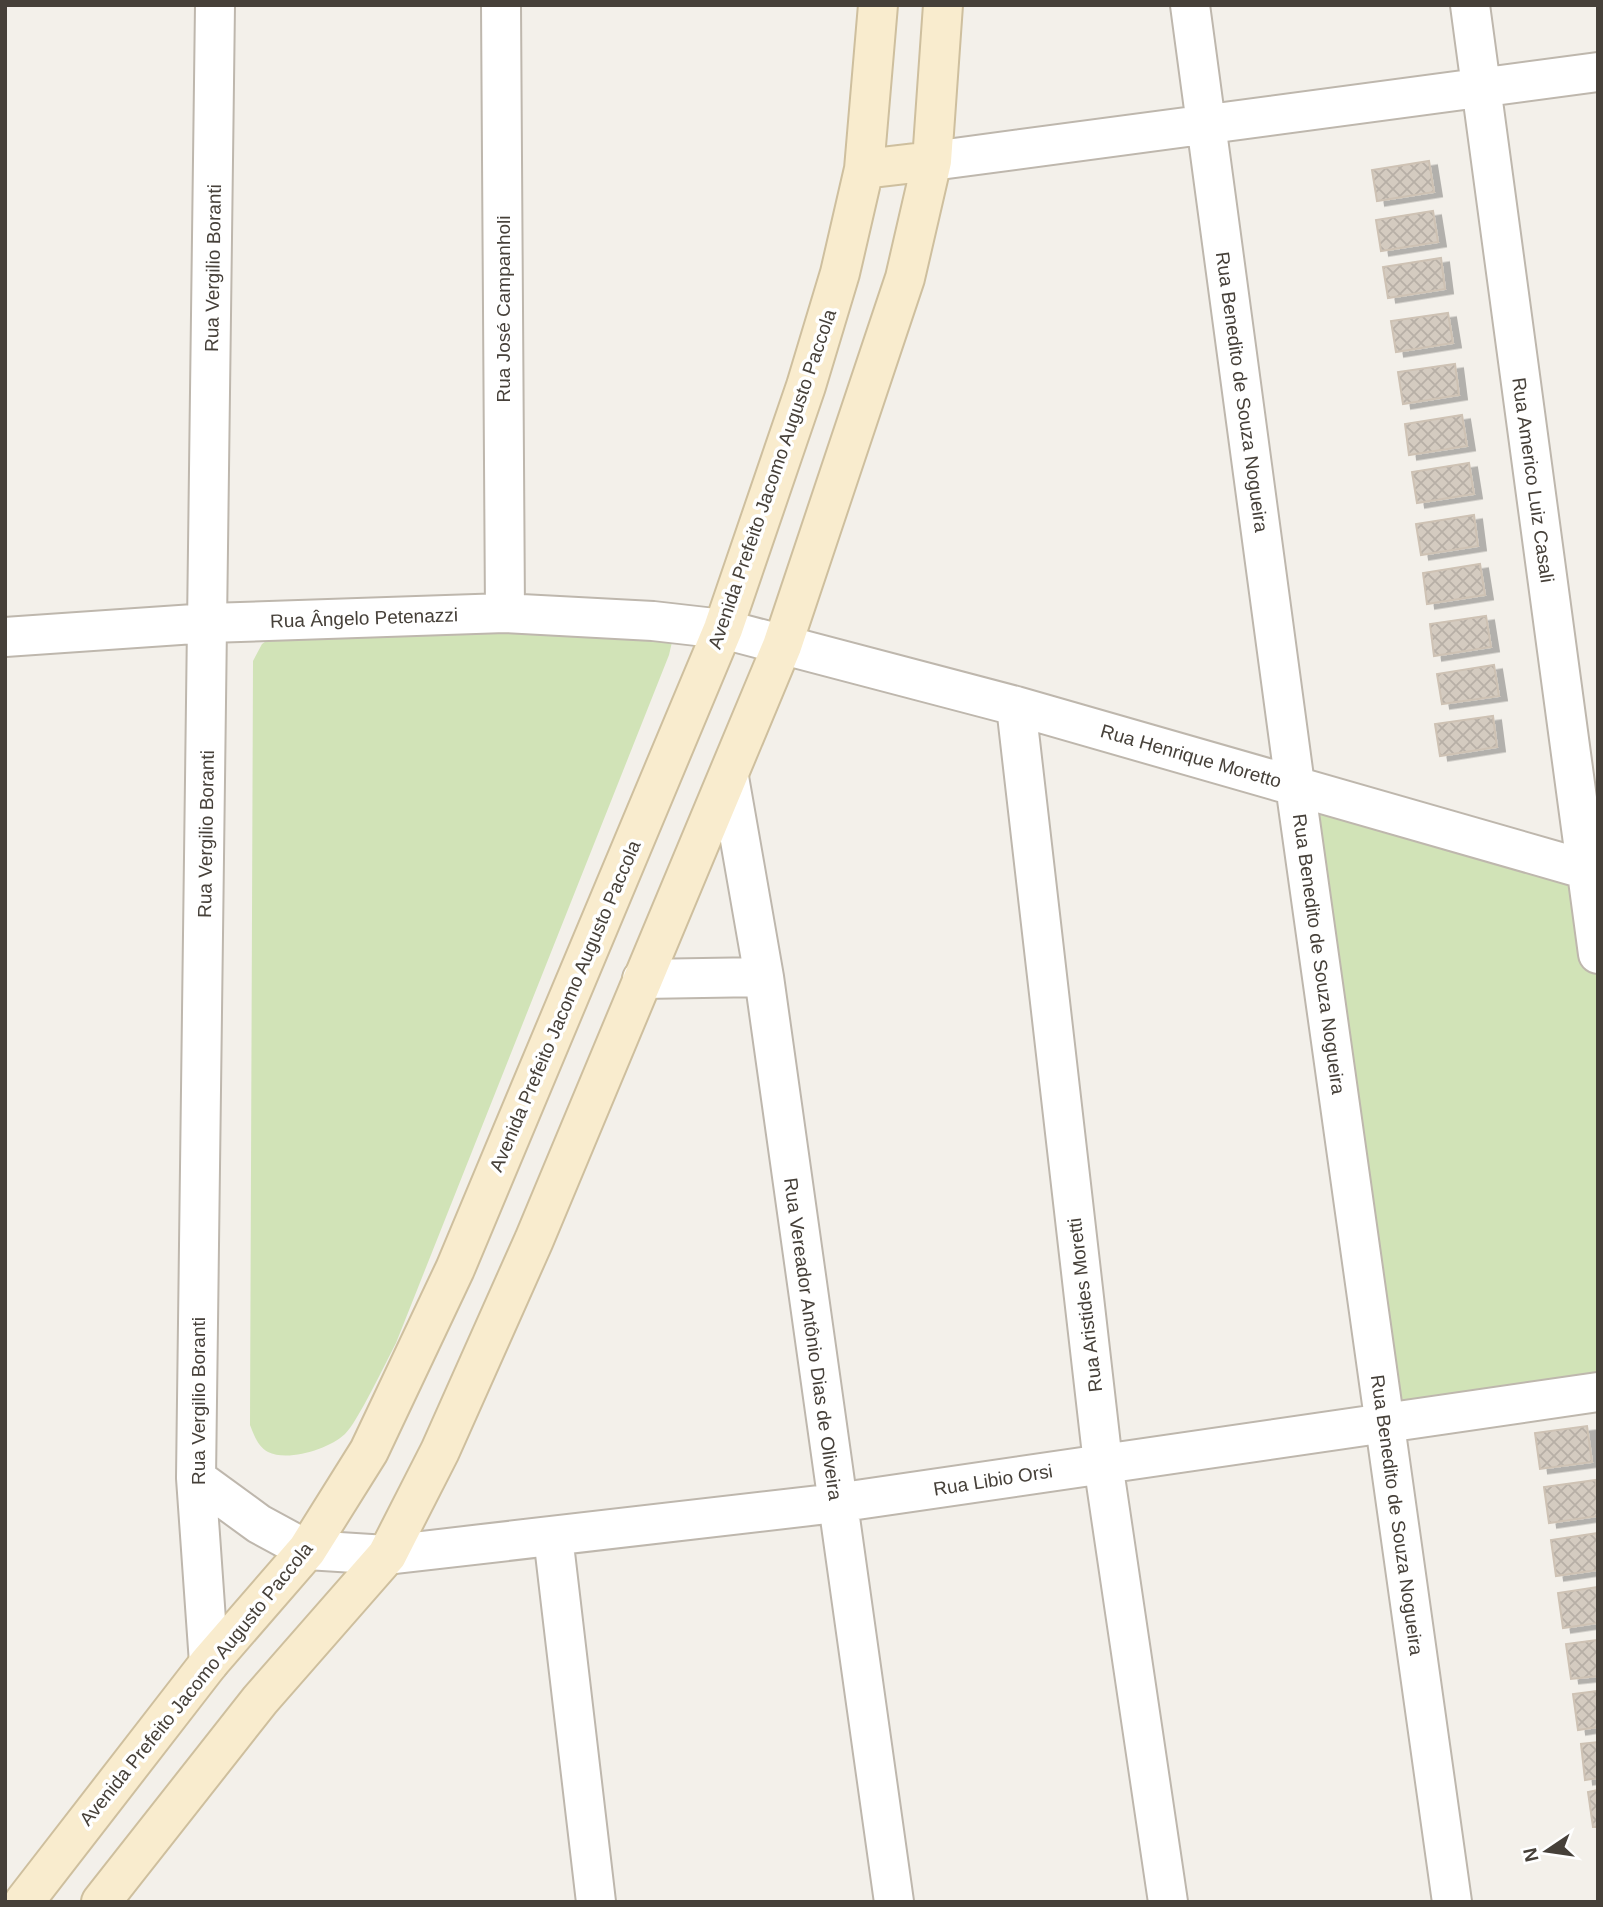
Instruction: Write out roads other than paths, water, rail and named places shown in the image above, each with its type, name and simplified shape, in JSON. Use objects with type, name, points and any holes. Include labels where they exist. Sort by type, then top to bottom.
[{"type":"street","name":"Rua Vergilio Boranti","points":[[209,1663],[196,1478],[215,5]]},
{"type":"street","name":"Rua José Campanholi","points":[[501,5],[505,613]]},
{"type":"street","name":"Avenida Prefeito Jacomo Augusto Paccola","points":[[24,1902],[209,1663],[307,1550],[369,1451],[455,1269],[723,629],[810,373],[840,273],[864,169],[878,5]]},
{"type":"street","points":[[101,1902],[260,1700],[387,1555],[440,1451],[534,1240],[782,646],[905,278],[932,161],[943,5]]},
{"type":"street","name":"Rua Benedito de Souza Nogueira","points":[[1191,5],[1295,785],[1452,1902]]},
{"type":"street","name":"Rua Americo Luiz Casali","points":[[1470,5],[1592,872],[1598,954]]},
{"type":"street","points":[[864,169],[1207,126],[1598,72]]},
{"type":"street","name":"Rua Ângelo Petenazzi","points":[[5,637],[209,623],[505,613],[653,621],[723,629],[782,646]]},
{"type":"street","name":"Rua Henrique Moretto","points":[[782,646],[1016,706],[1592,872]]},
{"type":"street","name":"Rua Aristides Moretti","points":[[1016,706],[1103,1463],[1168,1902]]},
{"type":"street","name":"Rua Vereador Antônio Dias de Oliveira","points":[[729,777],[764,977],[894,1902]]},
{"type":"street","points":[[642,979],[764,977]]},
{"type":"street","name":"Rua Libio Orsi","points":[[307,1550],[387,1555],[836,1503],[1598,1392]]},
{"type":"street","points":[[196,1478],[259,1524],[307,1550]]},
{"type":"street","points":[[553,1536],[596,1902]]},
{"type":"street","points":[[5,1884],[50,1867]]}]
